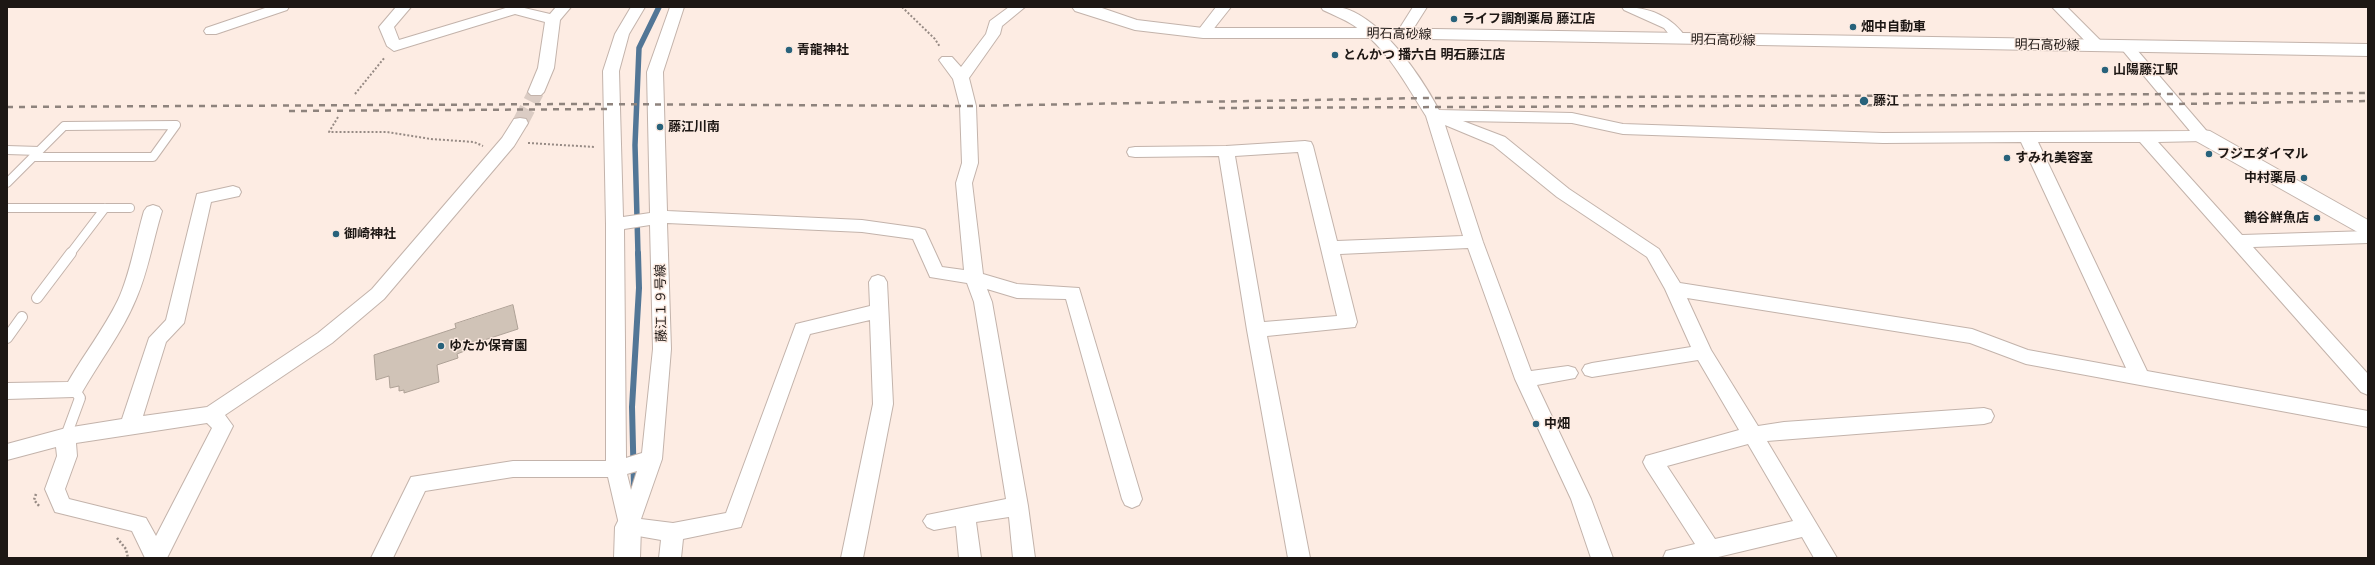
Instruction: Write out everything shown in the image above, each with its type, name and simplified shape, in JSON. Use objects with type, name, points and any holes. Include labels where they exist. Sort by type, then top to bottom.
[{"type":"main road","name":"明石高砂線","points":[[1081,7],[1135,25],[1203,33],[1372,33],[2368,50]]},
{"type":"main road","points":[[2203,136],[2368,230]]},
{"type":"main road","points":[[627,558],[628,526]]},
{"type":"street","points":[[211,32],[282,7]]},
{"type":"street","points":[[404,7],[386,27],[394,46],[514,10],[553,19]]},
{"type":"street","points":[[536,92],[546,68],[553,19],[564,7]]},
{"type":"street","points":[[638,7],[622,34],[611,71],[611,148],[615,225],[616,469],[628,526],[673,532],[734,521],[803,329],[879,311]]},
{"type":"street","name":"藤江１９号線","points":[[628,526],[652,458],[662,349],[655,72],[676,7]]},
{"type":"street","points":[[961,78],[993,34],[994,24],[1018,7]]},
{"type":"street","points":[[1203,33],[1224,7]]},
{"type":"street","points":[[1328,7],[1359,22],[1372,33],[1400,64],[1425,98],[1428,107],[1434,115],[1474,242],[1525,379],[1581,499],[1602,558]]},
{"type":"street","points":[[1403,34],[1420,7]]},
{"type":"street","points":[[1629,7],[1668,25],[1680,39]]},
{"type":"street","points":[[2059,7],[2097,45]]},
{"type":"street","points":[[2126,46],[2203,136]]},
{"type":"street","points":[[947,60],[961,78],[968,106],[970,163],[964,183],[974,278],[983,302],[1018,506],[1024,558]]},
{"type":"street","points":[[1434,115],[1572,118],[1623,130],[1883,138],[2203,136]]},
{"type":"street","points":[[1434,115],[1499,141],[1563,193],[1653,253],[1674,288],[1703,352],[1826,558]]},
{"type":"street","points":[[7,452],[66,436],[212,414],[325,338],[378,294],[504,146],[520,123]]},
{"type":"street","points":[[2144,136],[2368,387]]},
{"type":"street","points":[[2027,137],[2140,377]]},
{"type":"street","points":[[1135,152],[1226,151],[1305,146],[1348,322],[1256,330]]},
{"type":"street","points":[[1226,151],[1256,330],[1299,558]]},
{"type":"street","points":[[130,426],[158,338],[176,323],[204,198],[233,192]]},
{"type":"street","points":[[7,391],[74,389],[94,354],[114,328],[128,298],[153,211]]},
{"type":"street","points":[[615,225],[659,217],[862,226],[919,234],[936,272],[974,278],[1017,291],[1073,293],[1132,498]]},
{"type":"street","points":[[2239,241],[2368,237]]},
{"type":"street","points":[[1330,248],[1474,242]]},
{"type":"street","points":[[852,558],[883,404],[878,282]]},
{"type":"street","points":[[1674,288],[1972,336],[2026,357],[2368,419]]},
{"type":"street","points":[[1592,370],[1703,352]]},
{"type":"street","points":[[1525,379],[1568,373]]},
{"type":"street","points":[[156,557],[223,426],[212,414]]},
{"type":"street","points":[[1710,549],[1653,462],[1752,435],[1784,430],[1984,416]]},
{"type":"street","points":[[66,436],[67,456],[55,489],[62,506],[139,524],[156,557]]},
{"type":"street","points":[[382,558],[418,483],[513,469],[616,469],[652,458]]},
{"type":"street","points":[[934,521],[1018,506]]},
{"type":"street","points":[[964,516],[970,558]]},
{"type":"street","points":[[1674,558],[1807,527]]},
{"type":"street","points":[[670,558],[673,532]]},
{"type":"lane","points":[[7,150],[36,154],[153,157],[176,125],[64,126],[36,154],[7,183]]},
{"type":"lane","points":[[7,174],[16,174]]},
{"type":"lane","points":[[7,208],[130,208]]},
{"type":"lane","points":[[37,298],[105,208]]},
{"type":"lane","points":[[7,338],[22,317]]},
{"type":"lane","points":[[66,436],[80,398],[74,389]]},
{"type":"path","points":[[902,7],[936,39],[947,60]]},
{"type":"path","points":[[355,94],[394,46]]},
{"type":"path","points":[[338,116],[329,132],[387,132],[431,139],[474,142],[483,146],[611,148]]},
{"type":"building","points":[[513,305],[518,329],[466,346],[467,350],[457,354],[458,358],[437,365],[439,382],[404,393],[404,390],[399,391],[399,386],[390,388],[389,376],[376,380],[374,355],[456,328],[455,324]]},
{"type":"waterway","points":[[638,254],[635,145],[639,48],[659,7]]},
{"type":"waterway","points":[[634,488],[632,407],[639,288],[638,253]]},
{"type":"tunnel","points":[[520,123],[536,92]]},
{"type":"railway","points":[[7,107],[576,104],[968,106],[1425,98],[2368,93]]},
{"type":"railway","points":[[1219,108],[2176,104],[2368,101]]},
{"type":"railway","points":[[289,111],[609,109]]},
{"type":"place","name":"ライフ調剤薬局 藤江店","points":[[1454,19]]},
{"type":"place","name":"畑中自動車","points":[[1853,27]]},
{"type":"place","name":"青龍神社","points":[[789,50]]},
{"type":"place","name":"とんかつ 播六白 明石藤江店","points":[[1335,55]]},
{"type":"place","name":"山陽藤江駅","points":[[2105,70]]},
{"type":"place","name":"藤江","points":[[1864,101]]},
{"type":"place","name":"藤江川南","points":[[660,127]]},
{"type":"place","name":"フジエダイマル","points":[[2209,154]]},
{"type":"place","name":"すみれ美容室","points":[[2007,158]]},
{"type":"place","name":"中村薬局","points":[[2304,178]]},
{"type":"place","name":"鶴谷鮮魚店","points":[[2317,218]]},
{"type":"place","name":"御崎神社","points":[[336,234]]},
{"type":"place","name":"ゆたか保育園","points":[[441,346]]},
{"type":"place","name":"中畑","points":[[1536,424]]}]
